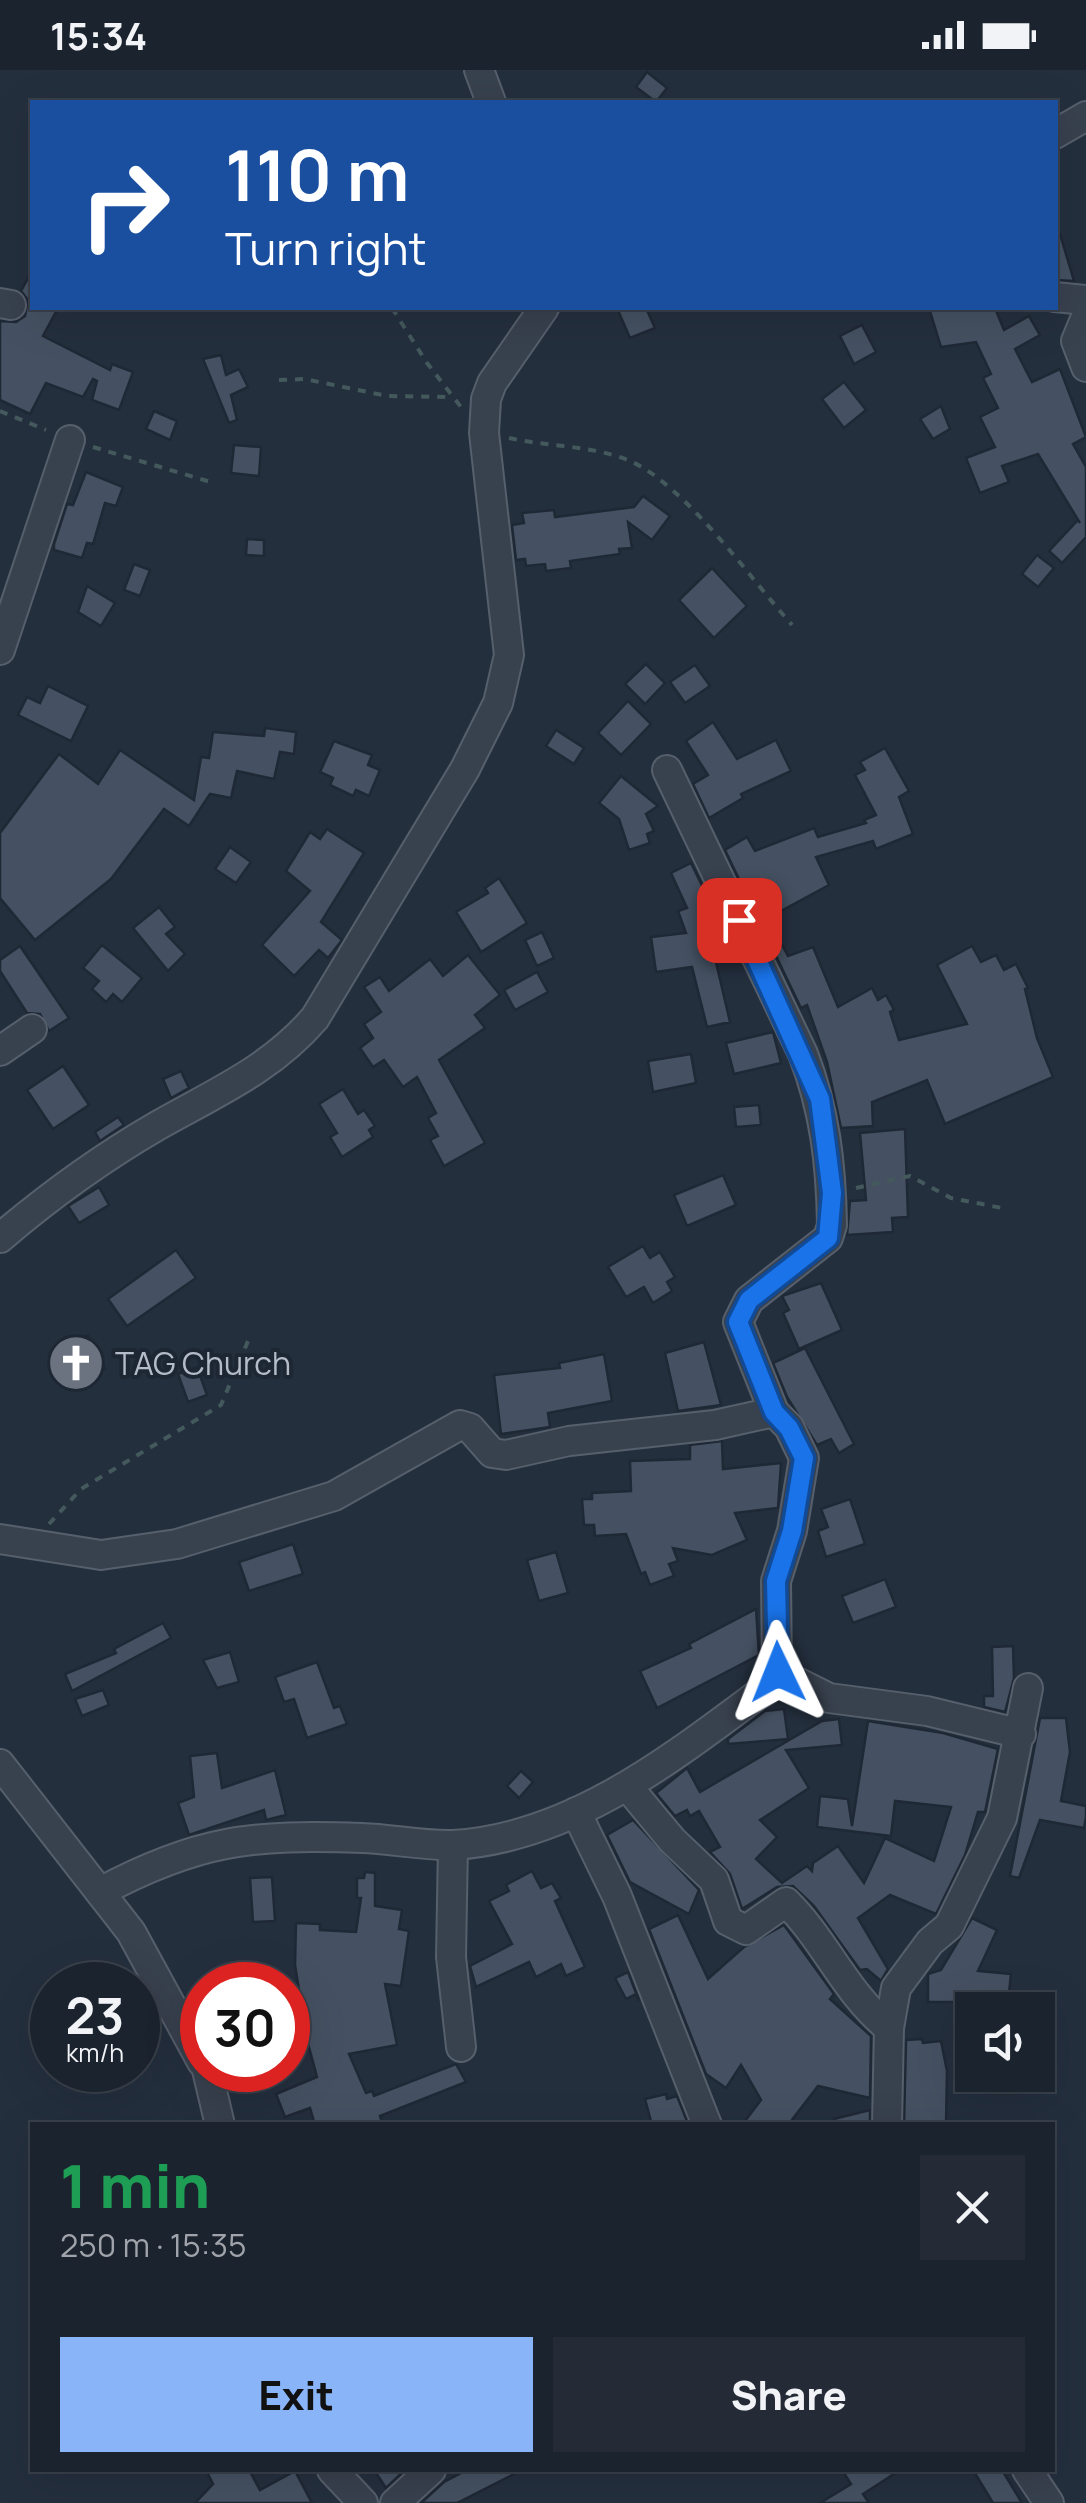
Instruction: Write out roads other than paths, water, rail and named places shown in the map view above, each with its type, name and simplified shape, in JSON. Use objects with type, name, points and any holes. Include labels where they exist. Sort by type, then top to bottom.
[{"type":"street","points":[[479,70],[490,100]]},
{"type":"street","points":[[1058,132],[1086,116]]},
{"type":"street","points":[[1058,297],[1086,300]]},
{"type":"street","points":[[0,1238],[36,1208],[157,1127],[272,1063],[315,1018],[473,752],[498,703],[509,654],[484,432],[486,398],[492,383],[543,310]]},
{"type":"street","points":[[1086,317],[1076,341],[1086,367]]},
{"type":"street","points":[[0,650],[70,440]]},
{"type":"street","points":[[100,1892],[156,1862],[210,1844],[309,1837],[453,1845],[522,1830],[576,1812],[628,1788],[761,1692],[778,1672],[776,1581],[792,1531],[804,1458],[789,1428],[774,1412],[740,1332],[739,1312],[828,1238],[832,1193],[820,1099],[668,770]]},
{"type":"street","points":[[0,1052],[32,1030]]},
{"type":"street","points":[[0,1539],[101,1555],[177,1544],[334,1496],[460,1425],[470,1428],[492,1453],[506,1455],[569,1441],[627,1437],[774,1412]]},
{"type":"street","points":[[778,1672],[829,1698],[927,1711],[1020,1734]]},
{"type":"street","points":[[887,2122],[889,2028],[896,1988],[930,1942],[949,1926],[1002,1818],[1028,1688]]},
{"type":"street","points":[[0,1764],[132,1932],[180,2021]]},
{"type":"street","points":[[628,1788],[672,1840],[714,1880],[728,1921],[746,1930],[786,1902],[822,1946],[860,2006],[889,2028]]},
{"type":"street","points":[[576,1812],[617,1896],[706,2122]]},
{"type":"street","points":[[453,1845],[451,1957],[461,2047]]},
{"type":"street","points":[[212,2092],[219,2122]]},
{"type":"street","points":[[334,2472],[363,2503]]},
{"type":"street","points":[[395,2503],[429,2472]]},
{"type":"street","points":[[1028,2472],[1048,2503]]},
{"type":"place","name":"TAG Church","points":[[76,1363]]}]
